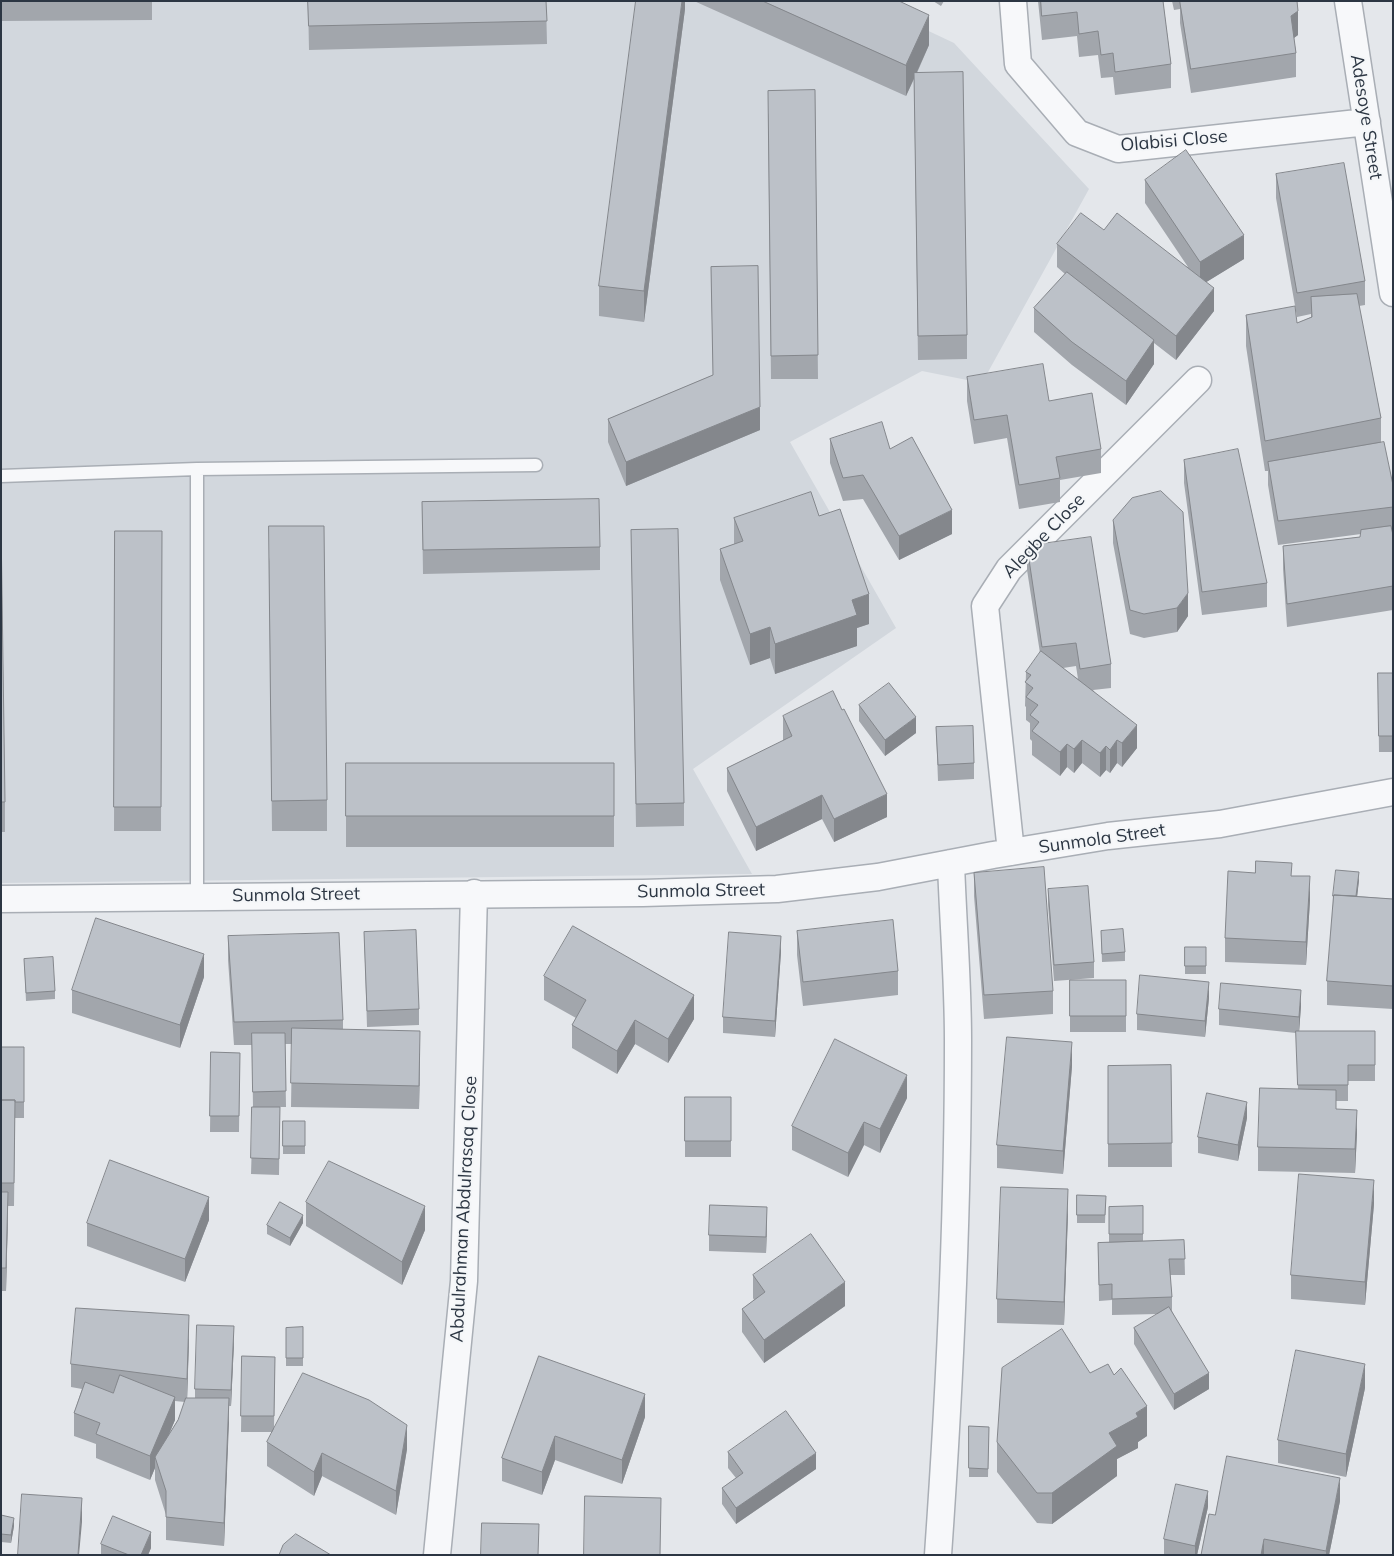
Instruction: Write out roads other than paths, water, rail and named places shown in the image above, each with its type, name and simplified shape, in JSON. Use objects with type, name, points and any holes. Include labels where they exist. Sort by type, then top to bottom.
[{"type":"street","name":"Olabisi Close","points":[[1013,1],[1018,64],[1077,132],[1118,149],[1367,122]]},
{"type":"street","name":"Adesoye Street","points":[[1348,1],[1393,293]]},
{"type":"street","name":"Alegbe Close","points":[[1011,852],[985,606],[1009,569],[1198,380]]},
{"type":"street","name":"Sunmola Street","points":[[1,898],[643,893],[778,889],[878,876],[1108,836],[1229,822],[1393,792]]},
{"type":"street","points":[[938,1555],[952,1320],[957,1176],[958,1038],[951,863]]},
{"type":"street","name":"Abdulrahman Abdulrasaq Close","points":[[437,1555],[464,1281],[474,893]]},
{"type":"lane","points":[[1,476],[197,469],[536,465]]},
{"type":"lane","points":[[197,469],[197,896]]}]
